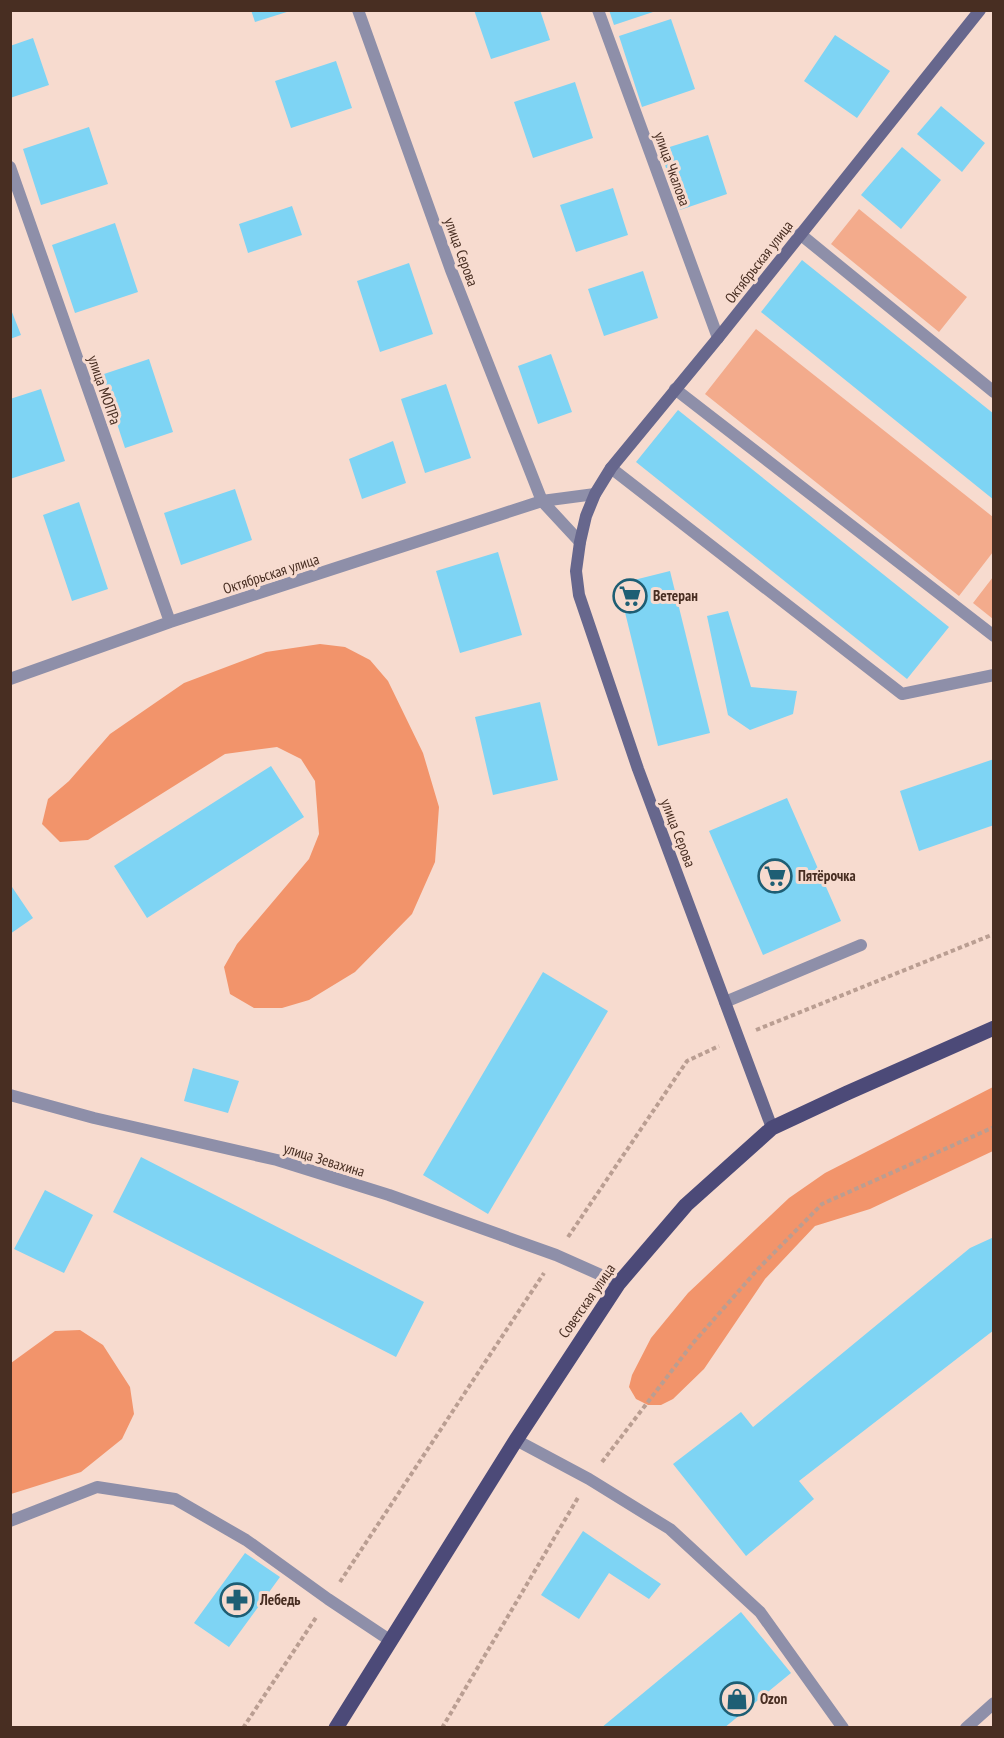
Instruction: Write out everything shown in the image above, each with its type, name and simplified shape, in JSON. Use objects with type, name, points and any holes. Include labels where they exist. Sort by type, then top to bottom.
[{"type":"main road","name":"Советская улица","points":[[336,1728],[516,1440],[619,1283],[686,1205],[772,1128],[993,1028]]},
{"type":"street","name":"улица Серова","points":[[358,10],[451,270],[542,501]]},
{"type":"street","name":"улица Чкалова","points":[[598,10],[718,338]]},
{"type":"street","name":"Октябрьская улица","points":[[580,542],[586,516],[610,468],[718,338],[980,10]]},
{"type":"street","name":"улица МОПРа","points":[[10,167],[170,622]]},
{"type":"street","points":[[800,234],[993,392]]},
{"type":"street","points":[[675,389],[993,636]]},
{"type":"street","points":[[610,468],[902,694],[993,675]]},
{"type":"street","name":"Октябрьская улица","points":[[10,680],[170,622],[542,501],[595,495]]},
{"type":"street","points":[[542,501],[580,542]]},
{"type":"street","name":"улица Серова","points":[[580,542],[576,571],[579,595],[638,769],[772,1128]]},
{"type":"street","points":[[725,1002],[861,945]]},
{"type":"street","name":"улица Зевахина","points":[[10,1095],[94,1118],[277,1160],[389,1195],[556,1255],[619,1283]]},
{"type":"street","points":[[516,1440],[589,1479],[670,1529],[760,1612],[843,1728]]},
{"type":"street","points":[[10,1521],[97,1487],[175,1498],[246,1540],[391,1641]]},
{"type":"street","points":[[966,1728],[993,1703]]},
{"type":"path","points":[[442,1728],[589,1479],[693,1343],[759,1268],[822,1204],[993,1128]]},
{"type":"shaded area","points":[[859,209],[967,297],[939,332],[831,244]]},
{"type":"shaded area","points":[[756,329],[993,517],[993,552],[959,596],[705,394]]},
{"type":"shaded area","points":[[993,577],[993,619],[973,603]]},
{"type":"shaded area","points":[[320,644],[345,647],[370,660],[388,681],[423,753],[439,807],[435,862],[412,914],[355,972],[309,1000],[282,1008],[254,1008],[230,994],[224,967],[237,944],[309,859],[319,834],[315,781],[301,759],[277,747],[225,754],[88,840],[60,842],[42,824],[48,799],[69,781],[110,734],[184,683],[266,652]]},
{"type":"shaded area","points":[[993,1087],[993,1151],[870,1209],[815,1226],[765,1279],[704,1369],[673,1399],[661,1405],[648,1405],[636,1399],[629,1387],[632,1375],[651,1338],[688,1293],[789,1198],[825,1173]]},
{"type":"shaded area","points":[[80,1330],[103,1345],[130,1387],[134,1414],[122,1439],[81,1472],[11,1494],[11,1363],[55,1331]]},
{"type":"building","points":[[251,10],[290,10],[290,11],[255,22]]},
{"type":"building","points":[[474,10],[540,10],[550,40],[491,59]]},
{"type":"building","points":[[609,10],[656,10],[656,11],[614,25]]},
{"type":"building","points":[[671,19],[695,89],[642,107],[619,36]]},
{"type":"building","points":[[835,35],[890,71],[857,118],[804,81]]},
{"type":"building","points":[[33,38],[49,85],[10,98],[10,46]]},
{"type":"building","points":[[336,61],[352,108],[291,128],[275,81]]},
{"type":"building","points":[[575,82],[593,138],[533,158],[514,102]]},
{"type":"building","points":[[941,106],[985,143],[962,172],[917,134]]},
{"type":"building","points":[[89,127],[108,184],[41,205],[23,149]]},
{"type":"building","points":[[708,135],[727,194],[680,210],[660,150]]},
{"type":"building","points":[[902,147],[941,180],[901,229],[861,195]]},
{"type":"building","points":[[613,188],[628,235],[576,252],[560,205]]},
{"type":"building","points":[[292,206],[302,235],[248,253],[239,224]]},
{"type":"building","points":[[115,223],[138,292],[75,313],[52,245]]},
{"type":"building","points":[[802,260],[994,414],[994,500],[761,312]]},
{"type":"building","points":[[409,263],[433,334],[380,352],[357,281]]},
{"type":"building","points":[[643,271],[658,318],[604,336],[588,289]]},
{"type":"building","points":[[10,307],[21,335],[10,339]]},
{"type":"building","points":[[551,354],[572,412],[538,424],[518,366]]},
{"type":"building","points":[[149,359],[173,432],[125,448],[101,375]]},
{"type":"building","points":[[446,384],[471,458],[425,473],[401,399]]},
{"type":"building","points":[[41,389],[65,461],[10,479],[10,399]]},
{"type":"building","points":[[678,410],[949,627],[907,679],[636,462]]},
{"type":"building","points":[[393,441],[406,483],[362,499],[349,459]]},
{"type":"building","points":[[235,489],[252,540],[181,565],[164,513]]},
{"type":"building","points":[[79,502],[108,589],[72,601],[43,515]]},
{"type":"building","points":[[498,552],[522,635],[460,653],[436,571]]},
{"type":"building","points":[[670,571],[710,733],[658,746],[618,584]]},
{"type":"building","points":[[728,611],[751,687],[797,691],[793,714],[750,730],[728,715],[707,616]]},
{"type":"building","points":[[540,702],[558,780],[493,795],[475,717]]},
{"type":"building","points":[[994,759],[994,825],[919,851],[900,791]]},
{"type":"building","points":[[271,766],[304,817],[147,918],[114,866]]},
{"type":"building","points":[[787,798],[841,921],[763,955],[709,831]]},
{"type":"building","points":[[10,884],[33,918],[10,934]]},
{"type":"building","points":[[543,972],[608,1011],[488,1214],[423,1175]]},
{"type":"building","points":[[193,1068],[239,1081],[228,1113],[184,1101]]},
{"type":"building","points":[[141,1157],[424,1302],[396,1357],[113,1212]]},
{"type":"building","points":[[45,1190],[93,1215],[64,1273],[14,1249]]},
{"type":"building","points":[[994,1237],[994,1330],[799,1481],[814,1499],[746,1556],[673,1464],[741,1412],[753,1427],[970,1248]]},
{"type":"building","points":[[583,1531],[661,1584],[649,1599],[609,1573],[579,1619],[541,1595]]},
{"type":"building","points":[[245,1553],[280,1577],[229,1647],[194,1623]]},
{"type":"building","points":[[741,1612],[791,1673],[724,1728],[601,1728]]},
{"type":"place","name":"Ветеран","points":[[630,596]]},
{"type":"place","name":"Пятёрочка","points":[[775,876]]},
{"type":"place","name":"Лебедь","points":[[237,1600]]},
{"type":"place","name":"Ozon","points":[[737,1699]]}]
